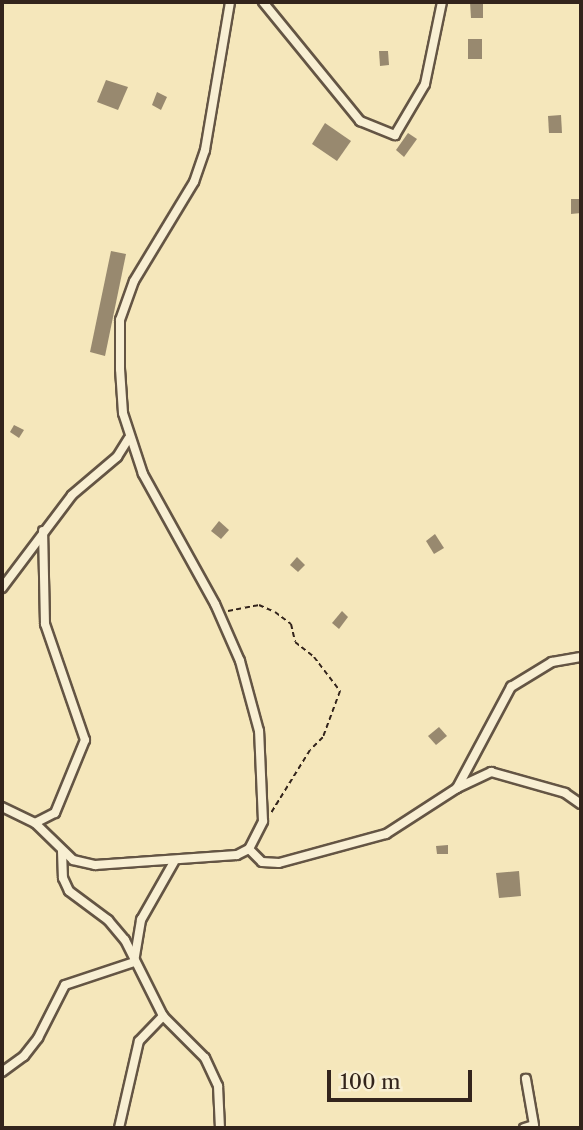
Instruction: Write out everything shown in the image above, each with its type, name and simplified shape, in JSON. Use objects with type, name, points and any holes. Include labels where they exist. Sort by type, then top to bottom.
[{"type":"street","points":[[2,807],[35,823],[73,860],[95,865],[174,862],[237,855],[249,849],[263,821],[259,731],[240,661],[215,604],[143,474],[123,413],[120,320],[134,281],[194,182],[205,150],[230,2]]},
{"type":"street","points":[[262,2],[360,121],[395,135],[425,83],[442,2]]},
{"type":"street","points":[[2,588],[72,495],[117,457],[129,438]]},
{"type":"street","points":[[35,823],[55,813],[85,740],[45,624],[43,531]]},
{"type":"street","points":[[457,788],[511,687],[551,662],[581,657]]},
{"type":"street","points":[[249,849],[262,862],[279,863],[386,834],[457,788],[491,772],[565,793],[581,804]]},
{"type":"street","points":[[62,851],[63,878],[69,891],[108,920],[125,940],[163,1017],[212,1070],[219,1094],[220,1128]]},
{"type":"street","points":[[134,962],[141,920],[174,862]]},
{"type":"street","points":[[2,1072],[24,1056],[38,1038],[65,985],[134,962]]},
{"type":"street","points":[[119,1128],[139,1041],[163,1017]]},
{"type":"street","points":[[524,1128],[534,1125],[526,1079]]},
{"type":"path","points":[[215,604],[230,611],[259,605],[275,612],[291,624],[295,642],[338,685],[340,698],[323,737],[263,821]]},
{"type":"building","points":[[470,2],[483,2],[483,18],[471,18]]},
{"type":"building","points":[[468,39],[482,39],[482,59],[468,59]]},
{"type":"building","points":[[379,51],[388,51],[389,65],[380,66]]},
{"type":"building","points":[[106,80],[128,87],[118,110],[97,102]]},
{"type":"building","points":[[157,92],[167,97],[161,110],[152,105]]},
{"type":"building","points":[[561,115],[562,133],[549,133],[548,116]]},
{"type":"building","points":[[325,123],[351,141],[337,161],[312,144]]},
{"type":"building","points":[[408,133],[417,139],[404,157],[396,150]]},
{"type":"building","points":[[571,199],[581,199],[581,213],[571,214]]},
{"type":"building","points":[[111,251],[126,254],[105,356],[90,352]]},
{"type":"building","points":[[14,425],[24,430],[19,438],[10,432]]},
{"type":"building","points":[[219,521],[229,530],[221,539],[211,531]]},
{"type":"building","points":[[435,534],[444,548],[434,554],[426,541]]},
{"type":"building","points":[[297,557],[305,565],[298,572],[290,565]]},
{"type":"building","points":[[342,611],[348,617],[339,629],[332,623]]},
{"type":"building","points":[[439,727],[447,736],[436,745],[428,736]]},
{"type":"building","points":[[448,845],[448,854],[437,854],[436,846]]},
{"type":"building","points":[[519,871],[521,896],[499,898],[496,873]]}]
